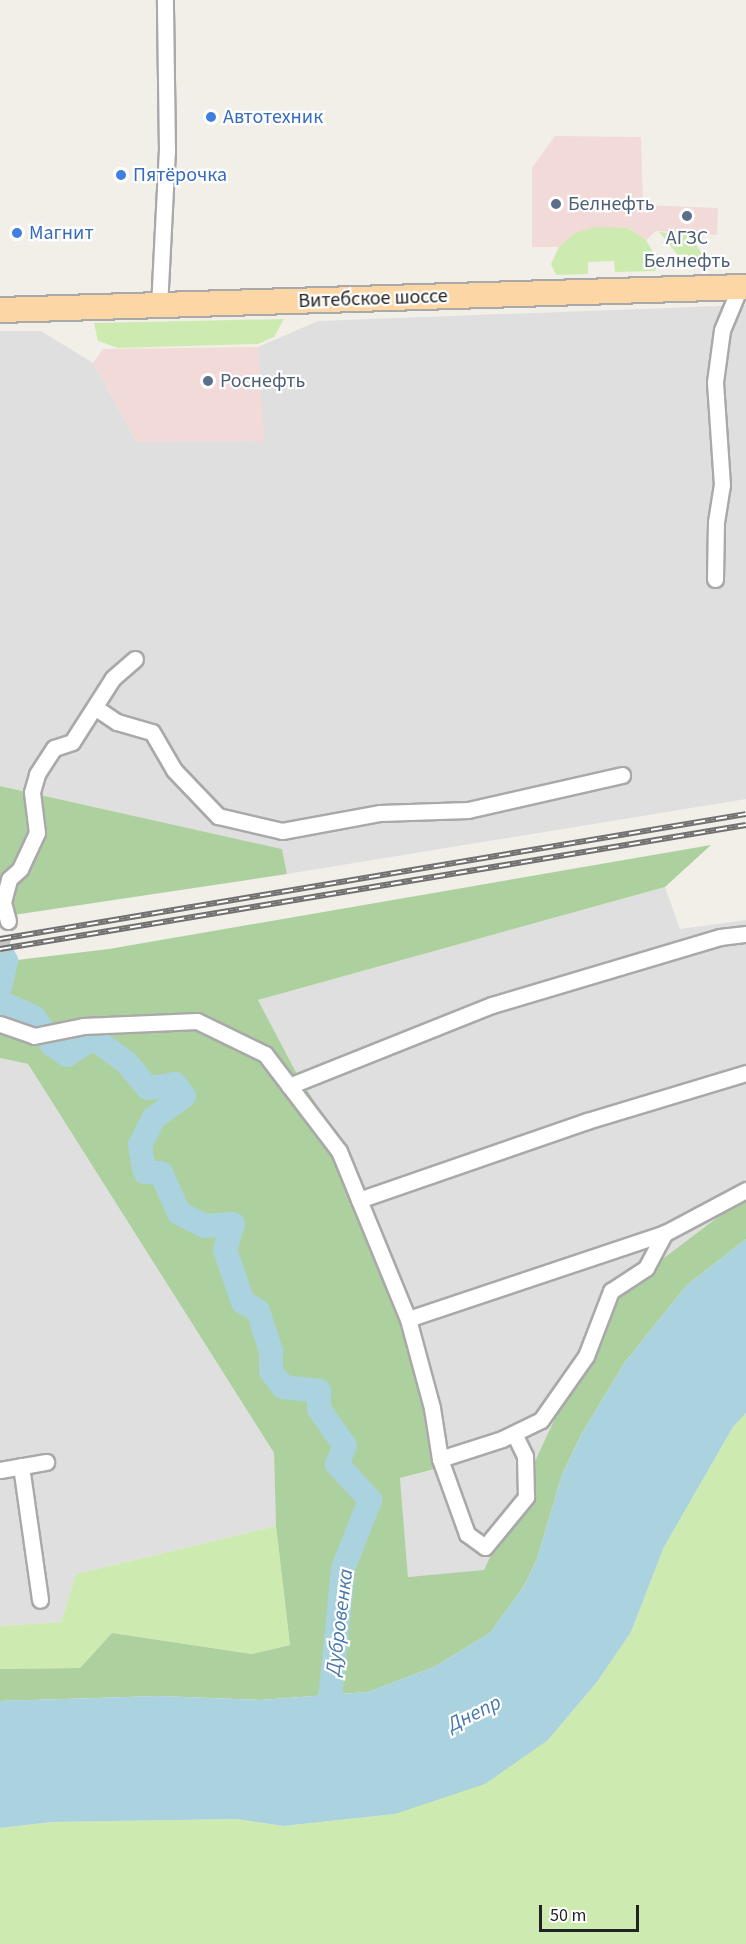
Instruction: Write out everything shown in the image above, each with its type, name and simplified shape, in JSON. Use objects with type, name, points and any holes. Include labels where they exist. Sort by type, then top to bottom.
[{"type":"main road","name":"Витебское шоссе","points":[[0,310],[159,307],[743,287]]},
{"type":"street","points":[[159,307],[167,151],[165,0]]},
{"type":"street","points":[[715,579],[716,522],[722,485],[715,382],[722,330],[743,287]]},
{"type":"street","points":[[8,921],[2,901],[9,879],[20,869],[37,833],[32,792],[37,774],[54,748],[72,742],[96,708],[113,678],[135,659]]},
{"type":"street","points":[[96,708],[117,722],[152,732],[174,770],[218,816],[282,831],[380,813],[468,810],[622,775]]},
{"type":"street","points":[[289,1086],[492,1005],[720,938],[746,934]]},
{"type":"street","points":[[0,1024],[34,1036],[83,1026],[197,1021],[265,1054],[339,1150],[408,1319],[432,1408],[440,1459],[467,1534],[485,1547],[526,1497],[525,1456],[514,1433]]},
{"type":"street","points":[[359,1200],[587,1120],[746,1073]]},
{"type":"street","points":[[408,1319],[664,1233],[746,1190]]},
{"type":"street","points":[[440,1459],[514,1433],[541,1420],[586,1356],[611,1291],[646,1268],[664,1233]]},
{"type":"street","points":[[0,1470],[46,1462]]},
{"type":"street","points":[[21,1467],[40,1600]]},
{"type":"shaded area","points":[[555,136],[641,137],[643,205],[718,208],[717,235],[656,231],[646,240],[628,228],[575,233],[559,247],[532,247],[532,168]]},
{"type":"shaded area","points":[[746,305],[746,799],[287,874],[281,849],[0,786],[0,331],[41,331],[93,363],[137,442],[263,441],[258,347],[318,321]]},
{"type":"shaded area","points":[[258,347],[264,441],[137,442],[93,363],[103,349]]},
{"type":"shaded area","points":[[665,887],[680,929],[746,920],[746,1196],[612,1297],[484,1571],[408,1577],[400,1478],[447,1467],[341,1142],[298,1076],[258,1000]]},
{"type":"shaded area","points":[[0,1058],[28,1064],[274,1453],[276,1526],[76,1574],[61,1622],[0,1626]]},
{"type":"green space","points":[[596,227],[628,228],[646,240],[658,261],[655,271],[615,272],[614,261],[588,262],[588,274],[556,275],[551,264],[559,247],[575,233]]},
{"type":"green space","points":[[659,232],[689,235],[701,252],[699,266],[686,265]]},
{"type":"green space","points":[[284,319],[274,337],[258,344],[118,348],[98,341],[94,323]]},
{"type":"green space","points":[[0,786],[282,849],[287,874],[0,917]]},
{"type":"green space","points":[[711,845],[665,887],[258,1000],[298,1076],[341,1142],[415,1312],[447,1466],[400,1478],[408,1577],[484,1570],[612,1297],[746,1196],[746,1239],[687,1285],[625,1362],[581,1435],[562,1475],[537,1559],[524,1586],[490,1633],[434,1667],[368,1692],[260,1700],[158,1696],[0,1701],[0,1669],[80,1668],[112,1633],[252,1654],[290,1645],[276,1526],[274,1453],[28,1064],[0,1058],[0,962],[109,949]]},
{"type":"green space","points":[[746,1413],[746,1944],[0,1944],[0,1828],[52,1822],[237,1819],[283,1826],[395,1814],[548,1740],[597,1682],[631,1632],[664,1547],[733,1427]]},
{"type":"green space","points":[[276,1526],[290,1645],[252,1654],[112,1633],[80,1668],[0,1669],[0,1626],[61,1622],[76,1574]]},
{"type":"water","name":"Днепр","points":[[746,1239],[746,1413],[733,1427],[664,1547],[631,1632],[597,1682],[548,1740],[485,1784],[395,1814],[283,1826],[237,1819],[52,1822],[0,1828],[0,1701],[158,1696],[260,1700],[368,1692],[434,1667],[490,1633],[524,1586],[537,1559],[562,1475],[581,1435],[625,1362],[687,1285]]},
{"type":"waterway","name":"Дубровенка","points":[[0,950],[6,961],[0,987]]},
{"type":"waterway","name":"Дубровенка","points":[[0,1002],[34,1017],[53,1045],[67,1055],[93,1038],[126,1062],[148,1088],[175,1084],[184,1096],[154,1118],[140,1145],[145,1172],[161,1173],[179,1213],[204,1226],[233,1224],[225,1250],[243,1302],[258,1311],[271,1351],[271,1371],[283,1387],[319,1391],[319,1409],[345,1446],[337,1464],[370,1500],[343,1569],[327,1728]]},
{"type":"tunnel","points":[[0,951],[8,921]]},
{"type":"railway","points":[[0,939],[746,814]]},
{"type":"railway","points":[[0,949],[746,825]]},
{"type":"place","name":"Автотехник","points":[[211,117]]},
{"type":"place","name":"Пятёрочка","points":[[121,175]]},
{"type":"place","name":"Белнефть","points":[[556,204]]},
{"type":"place","name":"АГЗС Белнефть","points":[[687,216]]},
{"type":"place","name":"Магнит","points":[[17,233]]},
{"type":"place","name":"Роснефть","points":[[208,381]]}]
